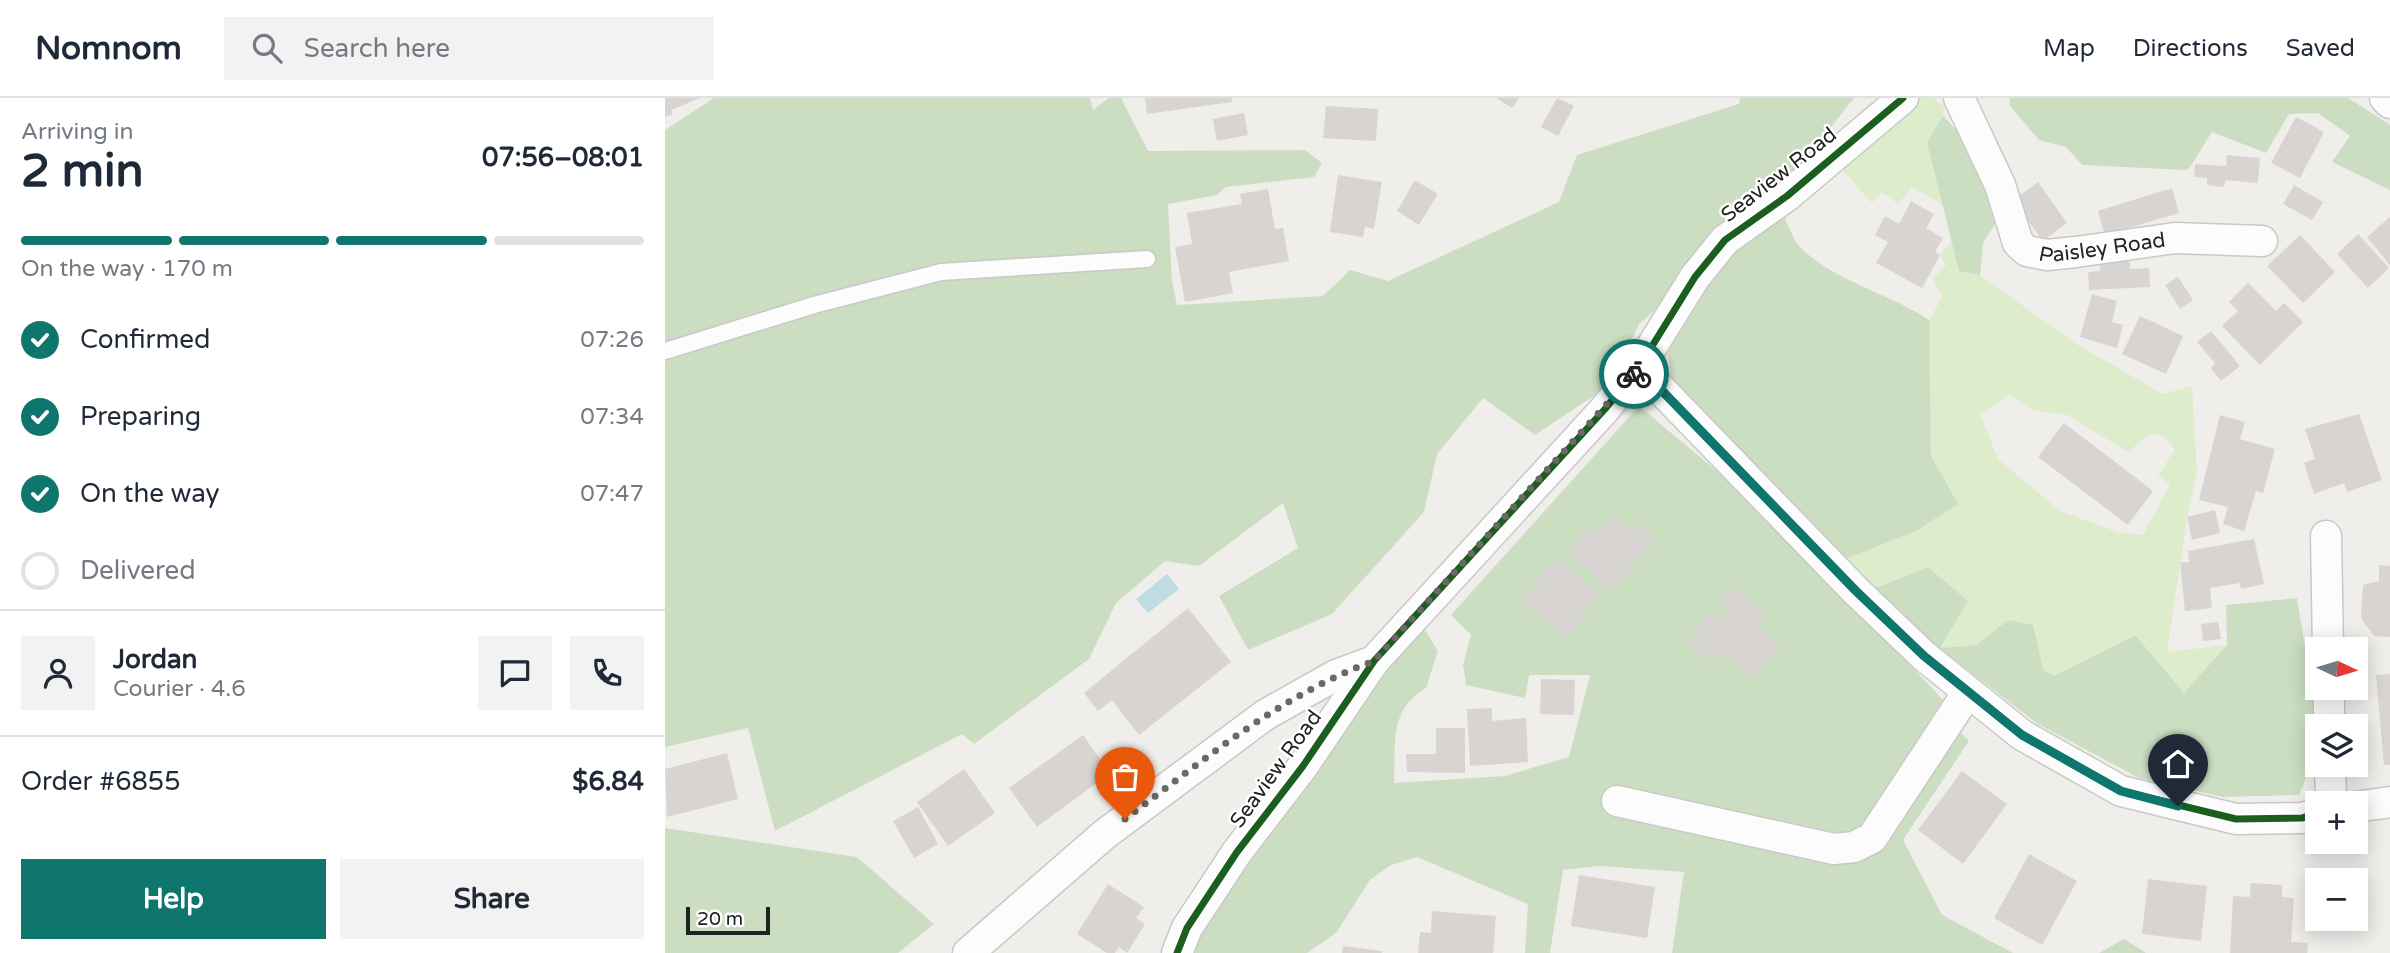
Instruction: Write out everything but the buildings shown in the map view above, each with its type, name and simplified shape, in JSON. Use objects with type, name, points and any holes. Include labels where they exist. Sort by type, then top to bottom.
[{"type":"street","name":"Seaview Road","points":[[1177,953],[1187,928],[1237,852],[1303,766],[1374,661],[1639,367],[1695,277],[1725,240],[1787,196],[1903,98]]},
{"type":"street","name":"Paisley Road","points":[[1959,98],[2000,185],[2018,243],[2027,251],[2047,255],[2075,253],[2175,238],[2262,242]]},
{"type":"street","points":[[2385,98],[2390,103]]},
{"type":"street","points":[[1639,367],[1856,591],[1924,656],[2022,735],[2121,791],[2236,819],[2305,817]]},
{"type":"street","points":[[2326,536],[2328,637]]},
{"type":"street","points":[[968,953],[1105,834],[1265,715],[1336,675],[1374,661]]},
{"type":"street","points":[[1618,801],[1715,825],[1833,849],[1854,847],[1871,838],[1968,692]]},
{"type":"street","points":[[2368,805],[2390,802]]},
{"type":"lane","points":[[665,351],[814,305],[941,272],[1147,259]]},
{"type":"green space","points":[[714,98],[1090,98],[1093,110],[1109,98],[1121,98],[1148,151],[1305,150],[1322,163],[1314,177],[1226,187],[1217,195],[1168,204],[1172,281],[1177,305],[1323,296],[1350,270],[1388,281],[1559,202],[1577,155],[1739,104],[1740,98],[1854,98],[1796,171],[1639,324],[1610,385],[1535,435],[1483,398],[1437,454],[1424,512],[1332,614],[1248,650],[1219,596],[1298,548],[1283,503],[1199,566],[1165,561],[1116,603],[1089,659],[974,744],[962,734],[775,831],[748,728],[665,747],[665,130]]},
{"type":"green space","points":[[1917,98],[1934,98],[1944,107],[1943,116],[1927,142],[1945,206],[1912,187],[1898,204],[1882,192],[1872,203],[1836,163]]},
{"type":"green space","points":[[2010,98],[2348,98],[2390,125],[2390,190],[2332,162],[2350,136],[2318,113],[2289,114],[2266,153],[2212,132],[2188,170],[2082,165],[2066,147],[2039,140],[2009,105]]},
{"type":"green space","points":[[1943,116],[1973,155],[1995,224],[1983,243],[1980,275],[1959,271],[1927,142]]},
{"type":"green space","points":[[1784,216],[1797,242],[1816,261],[1929,320],[1931,456],[1958,504],[1916,531],[1841,561],[1672,382],[1667,346],[1724,256]]},
{"type":"green space","points":[[1952,241],[1959,271],[1980,275],[2078,345],[2163,394],[2192,386],[2197,472],[2187,517],[2167,652],[2227,645],[2184,694],[2134,635],[2054,676],[2043,670],[2008,620],[1976,645],[1939,648],[1968,601],[1928,567],[1873,589],[1841,561],[1916,531],[1958,504],[1931,456],[1929,320],[1942,298],[1933,278],[1946,265],[1940,255]],"holes":[[[2010,395],[2033,410],[2067,415],[2128,452],[2150,434],[2163,436],[2175,449],[2158,476],[2170,484],[2143,535],[2118,532],[2060,511],[1998,459],[1980,414]]]},
{"type":"green space","points":[[1639,406],[1768,514],[1943,700],[1876,804],[1894,824],[1957,729],[1969,741],[1903,840],[1942,915],[2013,953],[1672,953],[1684,872],[1599,866],[1563,870],[1550,953],[1525,953],[1528,904],[1417,857],[1391,865],[1370,880],[1336,933],[1307,953],[1183,953],[1418,619],[1438,651],[1426,688],[1405,707],[1400,718],[1395,742],[1394,783],[1505,776],[1569,757],[1590,675],[1529,675],[1525,698],[1466,685],[1463,665],[1471,635],[1451,615]]},
{"type":"green space","points":[[1928,567],[1968,601],[1940,648],[1976,645],[2008,620],[2033,625],[2043,670],[2054,676],[2135,635],[2184,693],[2227,645],[2226,605],[2297,598],[2305,647],[2305,700],[2312,700],[2313,714],[2305,714],[2306,777],[2299,795],[2223,797],[2139,778],[2038,724],[1939,648],[1873,589]]},
{"type":"green space","points":[[665,828],[857,857],[934,924],[898,953],[665,953]]},
{"type":"green space","points":[[2124,939],[2146,953],[2099,953]]},
{"type":"water","points":[[1167,574],[1179,589],[1148,613],[1136,599]]},
{"type":"cycle path","points":[[1177,953],[1187,928],[1237,852],[1303,766],[1374,661],[1605,409],[1639,367],[1695,277],[1725,240],[1787,196],[1903,98]]},
{"type":"cycle path","points":[[1639,367],[1856,591],[1924,656],[2022,735],[2121,791],[2236,819],[2305,817]]},
{"type":"way so far","points":[[1125,819],[1265,715],[1336,675],[1374,661],[1634,374]]},
{"type":"route","points":[[1634,374],[1639,367],[1856,591],[1924,656],[2022,735],[2121,791],[2178,806]]}]
